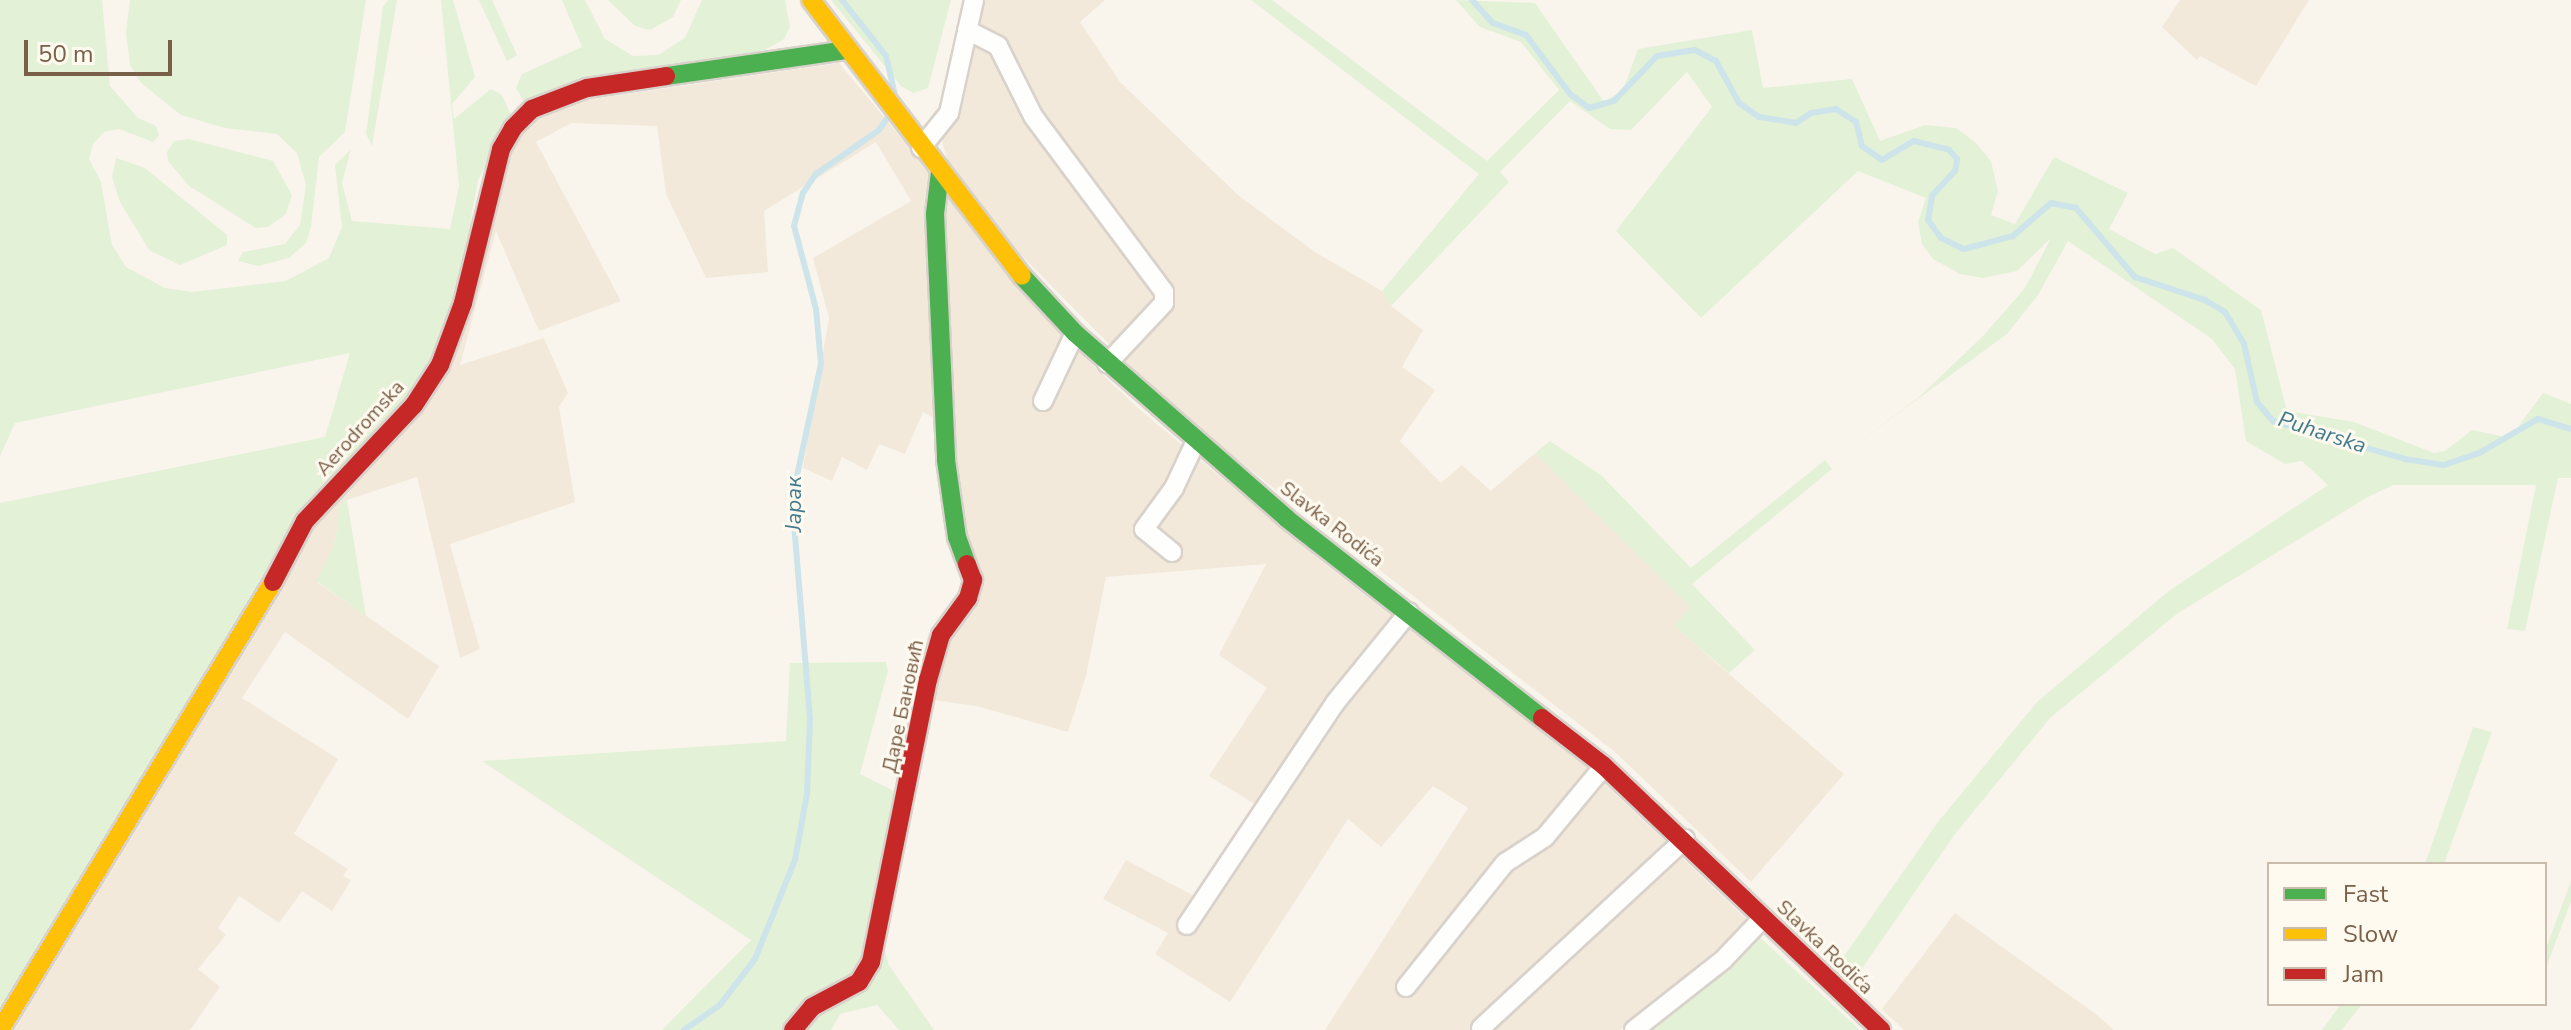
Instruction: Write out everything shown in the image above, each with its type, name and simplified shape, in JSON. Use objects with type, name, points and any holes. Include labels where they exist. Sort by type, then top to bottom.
[{"type":"street","name":"Slavka Rodića","points":[[811,0],[921,148],[1041,300],[1107,364],[1195,443],[1604,766],[1685,839],[1762,919],[1881,1030]]},
{"type":"street","points":[[921,148],[949,113],[974,0]]},
{"type":"street","points":[[967,30],[998,46],[1033,116],[1164,292],[1164,303],[1107,364]]},
{"type":"street","name":"Aerodromska","points":[[0,1030],[260,606],[305,521],[414,405],[440,365],[463,303],[501,149],[513,128],[532,109],[587,88],[847,50]]},
{"type":"street","name":"Даре Бановић","points":[[793,1030],[812,1007],[859,982],[871,962],[926,709],[928,680],[941,635],[968,598],[973,580],[957,537],[946,460],[935,214],[940,172]]},
{"type":"street","points":[[1043,401],[1075,333]]},
{"type":"street","points":[[1172,552],[1144,529],[1174,488],[1195,443]]},
{"type":"street","points":[[1187,925],[1335,703],[1409,612]]},
{"type":"street","points":[[1406,987],[1505,863],[1545,837],[1604,766]]},
{"type":"street","points":[[1481,1028],[1685,839]]},
{"type":"street","points":[[1634,1030],[1723,960],[1762,919]]},
{"type":"shaded area","points":[[969,0],[1105,0],[1080,22],[1120,82],[1238,195],[1315,252],[1382,291],[1391,306],[1423,330],[1402,367],[1435,390],[1400,441],[1441,483],[1462,465],[1491,491],[1535,453],[1690,607],[1674,626],[1844,774],[1751,882],[1615,752],[1178,414],[1024,258],[953,175],[943,145],[941,130]]},
{"type":"shaded area","points":[[2180,0],[2309,0],[2256,86],[2200,56],[2197,60],[2162,27]]},
{"type":"shaded area","points":[[839,63],[1081,354],[1138,408],[1327,566],[1586,766],[1749,922],[1620,1030],[1325,1030],[1468,808],[1433,786],[1381,847],[1348,819],[1230,1002],[1155,954],[1168,933],[1103,899],[1126,860],[1200,899],[1261,808],[1209,776],[1267,688],[1219,655],[1266,564],[1106,577],[1086,676],[1068,732],[976,706],[933,700],[914,705],[915,678],[928,636],[962,588],[939,421],[923,412],[905,454],[879,444],[867,470],[842,457],[832,481],[803,468],[829,318],[813,258],[911,201],[876,142],[764,211],[768,272],[706,278],[666,194],[657,126],[571,123],[536,142],[621,301],[539,331],[496,231],[460,365],[544,338],[568,393],[559,407],[575,502],[450,544],[480,649],[460,658],[417,477],[341,502],[335,541],[317,582],[439,666],[408,719],[285,632],[242,698],[338,759],[294,834],[348,869],[343,876],[351,880],[332,911],[302,891],[279,923],[239,896],[218,928],[226,935],[198,969],[220,987],[190,1030],[11,1030],[523,128],[572,102]]},
{"type":"shaded area","points":[[1955,913],[2114,1030],[1904,1030],[1882,1009]]},
{"type":"green space","points":[[0,0],[102,0],[110,86],[138,118],[156,126],[159,136],[153,142],[119,129],[104,132],[93,144],[89,159],[101,182],[112,245],[126,267],[165,288],[192,292],[286,281],[329,258],[342,227],[335,165],[351,149],[342,183],[352,221],[450,229],[459,186],[441,0],[453,0],[475,77],[452,104],[454,119],[491,89],[502,95],[510,113],[478,181],[453,313],[411,397],[322,490],[0,1017],[0,503],[325,437],[350,353],[15,423],[0,456]]},
{"type":"green space","points":[[130,0],[366,0],[345,132],[319,157],[311,227],[306,243],[289,258],[258,266],[238,261],[243,252],[285,244],[300,225],[306,185],[297,153],[277,134],[225,128],[181,115],[141,83],[130,65],[126,32]]},
{"type":"green space","points":[[388,0],[397,0],[372,146],[366,134],[383,7]]},
{"type":"green space","points":[[479,0],[492,0],[517,55],[507,61]]},
{"type":"green space","points":[[562,0],[585,0],[605,39],[633,56],[658,55],[685,38],[702,0],[785,0],[790,27],[784,39],[765,50],[524,101],[516,88],[522,74],[582,47]]},
{"type":"green space","points":[[608,0],[681,0],[673,17],[650,30],[635,26]]},
{"type":"green space","points":[[831,0],[951,0],[928,88],[913,93],[901,86]]},
{"type":"green space","points":[[1251,0],[1272,0],[1487,161],[1559,90],[1521,42],[1480,27],[1456,0],[1535,3],[1604,102],[1623,90],[1638,49],[1752,30],[1763,88],[1852,79],[1880,141],[1925,125],[1956,128],[1975,142],[1991,161],[1998,191],[1991,215],[2015,224],[2054,157],[2128,193],[2109,229],[2155,254],[2173,248],[2261,310],[2287,411],[2354,422],[2434,453],[2445,451],[2472,430],[2510,438],[2543,393],[2571,404],[2571,478],[2558,478],[2525,631],[2507,629],[2536,485],[2393,485],[2368,497],[2178,613],[2050,718],[1955,834],[1852,983],[1835,969],[1938,822],[2037,702],[2170,590],[2328,485],[2302,461],[2285,464],[2246,441],[2235,369],[2212,339],[2068,241],[2038,295],[2007,334],[1852,447],[1918,398],[1984,335],[2025,288],[2051,238],[2017,271],[1983,278],[1960,274],[1933,259],[1922,244],[1918,222],[1926,198],[1858,171],[1701,318],[1616,231],[1712,107],[1687,72],[1631,130],[1610,129],[1570,101],[1500,172],[1509,182],[1391,306],[1382,291],[1479,174]]},
{"type":"green space","points":[[189,139],[273,161],[292,195],[286,214],[268,227],[256,228],[189,186],[168,161],[167,152],[174,141]]},
{"type":"green space","points":[[116,158],[145,168],[227,235],[227,245],[180,265],[149,250],[120,202],[112,177]]},
{"type":"green space","points":[[1550,441],[1601,475],[1691,568],[1825,460],[1832,469],[1692,584],[1755,650],[1729,673],[1674,626],[1690,607],[1535,453]]},
{"type":"green space","points":[[347,500],[366,616],[317,581],[335,541],[341,502]]},
{"type":"green space","points":[[886,662],[888,671],[860,774],[904,796],[880,936],[889,965],[934,1030],[899,1030],[877,1005],[840,1014],[831,1030],[662,1030],[751,940],[482,761],[786,741],[790,663]]},
{"type":"green space","points":[[2473,727],[2492,732],[2445,862],[2426,862]]},
{"type":"green space","points":[[2571,881],[2571,901],[2547,966],[2547,946]]},
{"type":"green space","points":[[1753,931],[1860,1030],[1642,1030]]},
{"type":"green space","points":[[2340,1006],[2360,1006],[2342,1030],[2322,1030]]},
{"type":"waterway","name":"Јарак","points":[[842,0],[886,56],[894,92]]},
{"type":"waterway","name":"Puharska","points":[[1472,0],[1493,23],[1526,35],[1570,94],[1589,108],[1614,101],[1657,56],[1695,50],[1716,61],[1739,103],[1759,117],[1796,123],[1811,113],[1836,109],[1856,122],[1862,146],[1882,160],[1914,141],[1949,150],[1957,159],[1955,171],[1932,196],[1928,220],[1941,238],[1964,249],[2013,236],[2051,203],[2076,208],[2135,277],[2205,300],[2225,312],[2244,344],[2257,402],[2273,421],[2405,459],[2444,465],[2481,452],[2538,419],[2571,429]]},
{"type":"waterway","name":"Јарак","points":[[684,1030],[720,1005],[755,959],[795,860],[807,794],[810,718],[792,499],[821,364],[816,309],[794,226],[803,193],[816,174],[879,130],[889,115]]},
{"type":"traffic: fast","points":[[666,76],[847,50]]},
{"type":"traffic: fast","points":[[940,172],[935,214],[946,460],[957,537],[967,564]]},
{"type":"traffic: fast","points":[[1022,276],[1075,333],[1286,518],[1542,718]]},
{"type":"traffic: slow","points":[[811,0],[1022,276]]},
{"type":"traffic: slow","points":[[0,1030],[273,582]]},
{"type":"traffic: jam","points":[[273,582],[305,521],[414,405],[440,365],[463,303],[501,149],[513,128],[532,109],[587,88],[666,76]]},
{"type":"traffic: jam","points":[[793,1030],[812,1007],[859,982],[871,962],[928,680],[941,635],[968,598],[973,580],[967,564]]},
{"type":"traffic: jam","points":[[1542,718],[1604,766],[1881,1030]]}]
